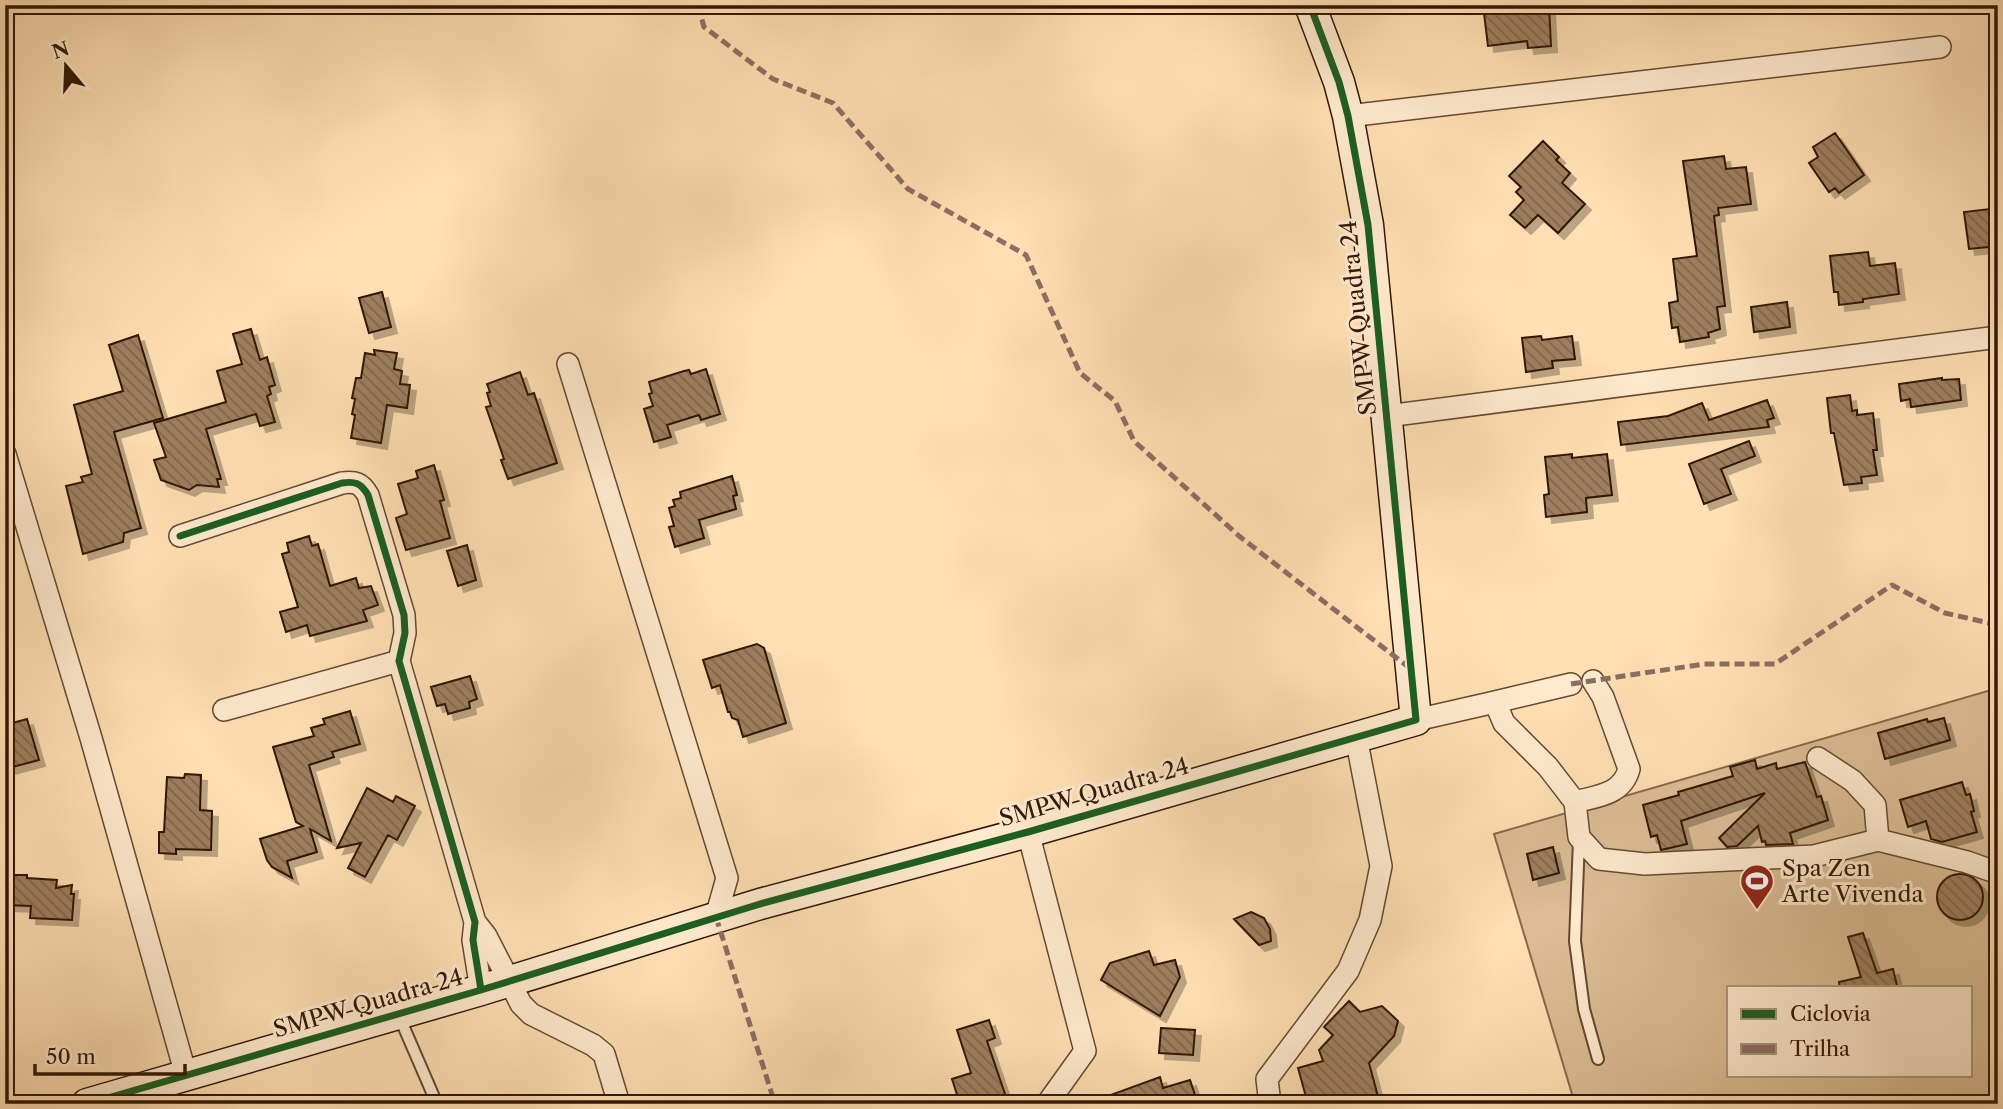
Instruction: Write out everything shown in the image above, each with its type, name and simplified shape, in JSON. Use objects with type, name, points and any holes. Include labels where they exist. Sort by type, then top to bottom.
[{"type":"street","name":"SMPW Quadra 24","points":[[86,1104],[129,1098],[186,1075],[481,990],[760,904],[1028,832],[1416,720],[1368,225],[1348,116],[1339,82],[1310,5]]},
{"type":"street","points":[[1348,116],[1482,98],[1941,47]]},
{"type":"street","points":[[1387,416],[1998,337]]},
{"type":"street","points":[[568,363],[727,878],[716,917]]},
{"type":"street","points":[[5,454],[91,738],[186,1075]]},
{"type":"street","points":[[180,536],[342,483],[359,484],[368,495],[404,615],[405,633],[399,661],[475,922],[521,1004],[531,1014],[593,1045],[604,1054],[619,1104]]},
{"type":"street","points":[[224,710],[399,661]]},
{"type":"street","points":[[1575,802],[1612,792],[1626,780],[1629,769],[1603,697],[1593,681]]},
{"type":"street","points":[[1416,720],[1571,684]]},
{"type":"street","points":[[1494,702],[1504,723],[1548,768],[1575,802],[1579,837],[1600,859],[1645,863],[1814,856],[1878,840],[1967,862],[1998,873]]},
{"type":"street","points":[[1270,1104],[1267,1079],[1348,971],[1370,920],[1381,866],[1356,737]]},
{"type":"street","points":[[1818,758],[1853,780],[1875,805],[1878,840]]},
{"type":"street","points":[[1028,832],[1085,1051],[1047,1104]]},
{"type":"street","points":[[727,878],[760,904]]},
{"type":"street","points":[[475,922],[473,940],[481,990]]},
{"type":"lane","points":[[1579,837],[1575,941],[1584,1009],[1598,1059]]},
{"type":"lane","points":[[398,1014],[437,1104]]},
{"type":"shaded area","name":"Spa Zen Arte Vivenda","points":[[1998,688],[1998,1104],[1575,1104],[1494,834]]},
{"type":"building","points":[[1490,5],[1549,5],[1551,46],[1528,48],[1527,41],[1488,46],[1484,13]]},
{"type":"building","points":[[1835,133],[1864,175],[1839,193],[1835,188],[1829,192],[1809,163],[1818,157],[1813,147]]},
{"type":"building","points":[[1543,141],[1559,157],[1556,160],[1570,173],[1562,183],[1585,204],[1558,233],[1538,215],[1525,228],[1510,215],[1524,200],[1516,192],[1521,187],[1509,176]]},
{"type":"building","points":[[1724,156],[1726,169],[1746,167],[1751,204],[1718,208],[1719,215],[1714,216],[1725,306],[1717,307],[1720,329],[1708,333],[1709,337],[1680,342],[1678,327],[1672,328],[1669,303],[1678,301],[1673,259],[1697,256],[1683,161]]},
{"type":"building","points":[[1998,208],[1998,246],[1969,249],[1964,212]]},
{"type":"building","points":[[1868,252],[1870,266],[1895,263],[1899,294],[1839,305],[1838,292],[1834,292],[1830,256]]},
{"type":"building","points":[[382,292],[391,327],[369,333],[359,298]]},
{"type":"building","points":[[1787,302],[1790,327],[1754,332],[1751,307]]},
{"type":"building","points":[[251,329],[260,360],[267,357],[275,385],[269,387],[271,394],[267,396],[275,422],[260,426],[256,414],[206,429],[221,479],[217,479],[219,487],[197,485],[189,490],[161,480],[154,460],[166,457],[154,423],[226,402],[217,371],[242,364],[233,334]]},
{"type":"building","points":[[138,335],[163,418],[114,432],[141,528],[124,533],[123,542],[83,554],[66,486],[83,482],[81,477],[92,474],[74,405],[123,391],[109,345]]},
{"type":"building","points":[[1541,336],[1542,340],[1572,336],[1575,359],[1552,361],[1553,368],[1526,372],[1522,338]]},
{"type":"building","points":[[374,350],[397,353],[394,369],[402,371],[400,384],[410,385],[407,408],[387,405],[381,443],[351,438],[355,415],[352,414],[355,399],[352,398],[356,378],[361,378],[365,353],[375,355]]},
{"type":"building","points":[[706,369],[720,414],[701,420],[699,415],[667,425],[671,437],[654,442],[644,409],[653,406],[649,382],[684,371],[689,370],[691,374]]},
{"type":"building","points":[[520,372],[528,395],[534,393],[557,463],[508,479],[486,407],[491,406],[487,384]]},
{"type":"building","points":[[1942,378],[1959,379],[1961,400],[1911,407],[1910,399],[1901,401],[1899,384]]},
{"type":"building","points":[[1850,395],[1852,411],[1857,410],[1857,415],[1873,413],[1877,450],[1873,450],[1877,475],[1861,477],[1862,483],[1844,485],[1834,433],[1831,433],[1827,398]]},
{"type":"building","points":[[1767,400],[1774,418],[1767,420],[1769,427],[1621,445],[1618,422],[1668,416],[1702,403],[1709,420]]},
{"type":"building","points":[[1749,441],[1755,456],[1721,469],[1731,494],[1704,504],[1689,464]]},
{"type":"building","points":[[1572,454],[1572,458],[1607,454],[1612,495],[1586,498],[1587,512],[1546,517],[1544,495],[1549,494],[1545,457]]},
{"type":"building","points":[[434,465],[444,500],[440,501],[450,538],[406,550],[396,518],[407,514],[398,484],[418,478],[416,471]]},
{"type":"building","points":[[732,476],[737,495],[733,496],[736,509],[699,520],[704,538],[675,547],[669,527],[674,526],[669,508],[675,506],[673,500],[681,498],[680,492]]},
{"type":"building","points":[[309,536],[312,546],[318,544],[330,586],[356,578],[359,588],[371,586],[378,605],[363,610],[367,621],[310,636],[307,625],[286,632],[280,612],[298,607],[282,554],[289,552],[287,543]]},
{"type":"building","points":[[467,545],[476,580],[458,586],[447,551]]},
{"type":"building","points":[[757,644],[764,648],[786,723],[743,737],[738,720],[732,718],[728,712],[720,685],[712,688],[703,660]]},
{"type":"building","points":[[470,676],[477,699],[469,702],[470,708],[448,714],[445,704],[437,706],[431,687]]},
{"type":"building","points":[[350,711],[360,744],[332,752],[334,757],[309,765],[331,841],[310,829],[317,852],[287,861],[292,878],[272,867],[260,839],[303,826],[296,822],[273,747],[314,736],[311,728],[325,724],[323,719]]},
{"type":"building","points":[[1944,718],[1950,740],[1885,759],[1878,733],[1927,719],[1928,722]]},
{"type":"building","points":[[27,719],[39,760],[5,769],[5,725]]},
{"type":"building","points":[[1755,760],[1757,769],[1776,763],[1777,769],[1805,762],[1817,797],[1821,796],[1828,820],[1790,833],[1793,844],[1766,845],[1765,841],[1762,842],[1758,826],[1737,846],[1727,847],[1719,838],[1765,793],[1681,821],[1687,844],[1661,850],[1657,835],[1651,837],[1643,805],[1733,776],[1730,767]]},
{"type":"building","points":[[185,774],[201,775],[200,810],[212,811],[211,850],[176,849],[176,854],[159,853],[159,832],[164,832],[167,777],[184,778]]},
{"type":"building","points":[[1962,782],[1966,795],[1970,794],[1974,811],[1971,812],[1977,832],[1942,842],[1931,839],[1926,821],[1908,827],[1900,800]]},
{"type":"building","points":[[367,788],[393,802],[396,796],[415,806],[397,840],[388,835],[365,877],[348,868],[361,843],[337,848]]},
{"type":"building","points":[[1553,847],[1559,873],[1533,880],[1527,854]]},
{"type":"building","points":[[1960,874],[1976,881],[1983,897],[1976,913],[1960,920],[1944,913],[1937,897],[1944,881]]},
{"type":"building","points":[[5,875],[27,875],[27,878],[57,880],[56,888],[72,885],[72,920],[30,918],[31,906],[5,905]]},
{"type":"building","points":[[1251,912],[1264,918],[1270,929],[1271,941],[1259,945],[1234,919]]},
{"type":"building","points":[[1863,933],[1877,973],[1893,969],[1897,986],[1840,986],[1839,982],[1861,977],[1848,937]]},
{"type":"building","points":[[1149,951],[1154,965],[1175,960],[1180,977],[1160,1016],[1101,980],[1110,963]]},
{"type":"building","points":[[1349,1001],[1360,1012],[1382,1006],[1398,1021],[1394,1036],[1369,1063],[1380,1104],[1308,1104],[1298,1068],[1323,1061],[1319,1050],[1333,1035],[1324,1027]]},
{"type":"building","points":[[989,1020],[995,1038],[987,1041],[1007,1100],[996,1104],[960,1104],[952,1079],[971,1073],[957,1030]]},
{"type":"building","points":[[1161,1028],[1195,1030],[1193,1055],[1159,1053]]},
{"type":"building","points":[[1160,1077],[1163,1088],[1190,1080],[1198,1104],[1095,1104],[1094,1101]]},
{"type":"marked path","points":[[698,5],[704,27],[773,79],[833,103],[908,189],[1026,255],[1080,373],[1115,401],[1134,441],[1239,536],[1411,669]]},
{"type":"marked path","points":[[1571,684],[1704,664],[1775,664],[1892,585],[1945,613],[1998,625]]},
{"type":"marked path","points":[[716,917],[775,1104]]},
{"type":"cycle path","points":[[87,1104],[481,990],[760,904],[1028,832],[1416,720],[1368,225],[1348,116],[1339,82],[1310,5]]},
{"type":"cycle path","points":[[180,536],[342,483],[360,485],[368,495],[404,615],[405,633],[399,661],[475,922],[473,940],[481,990]]},
{"type":"place","name":"Spa Zen Arte Vivenda","points":[[1757,911]]}]
